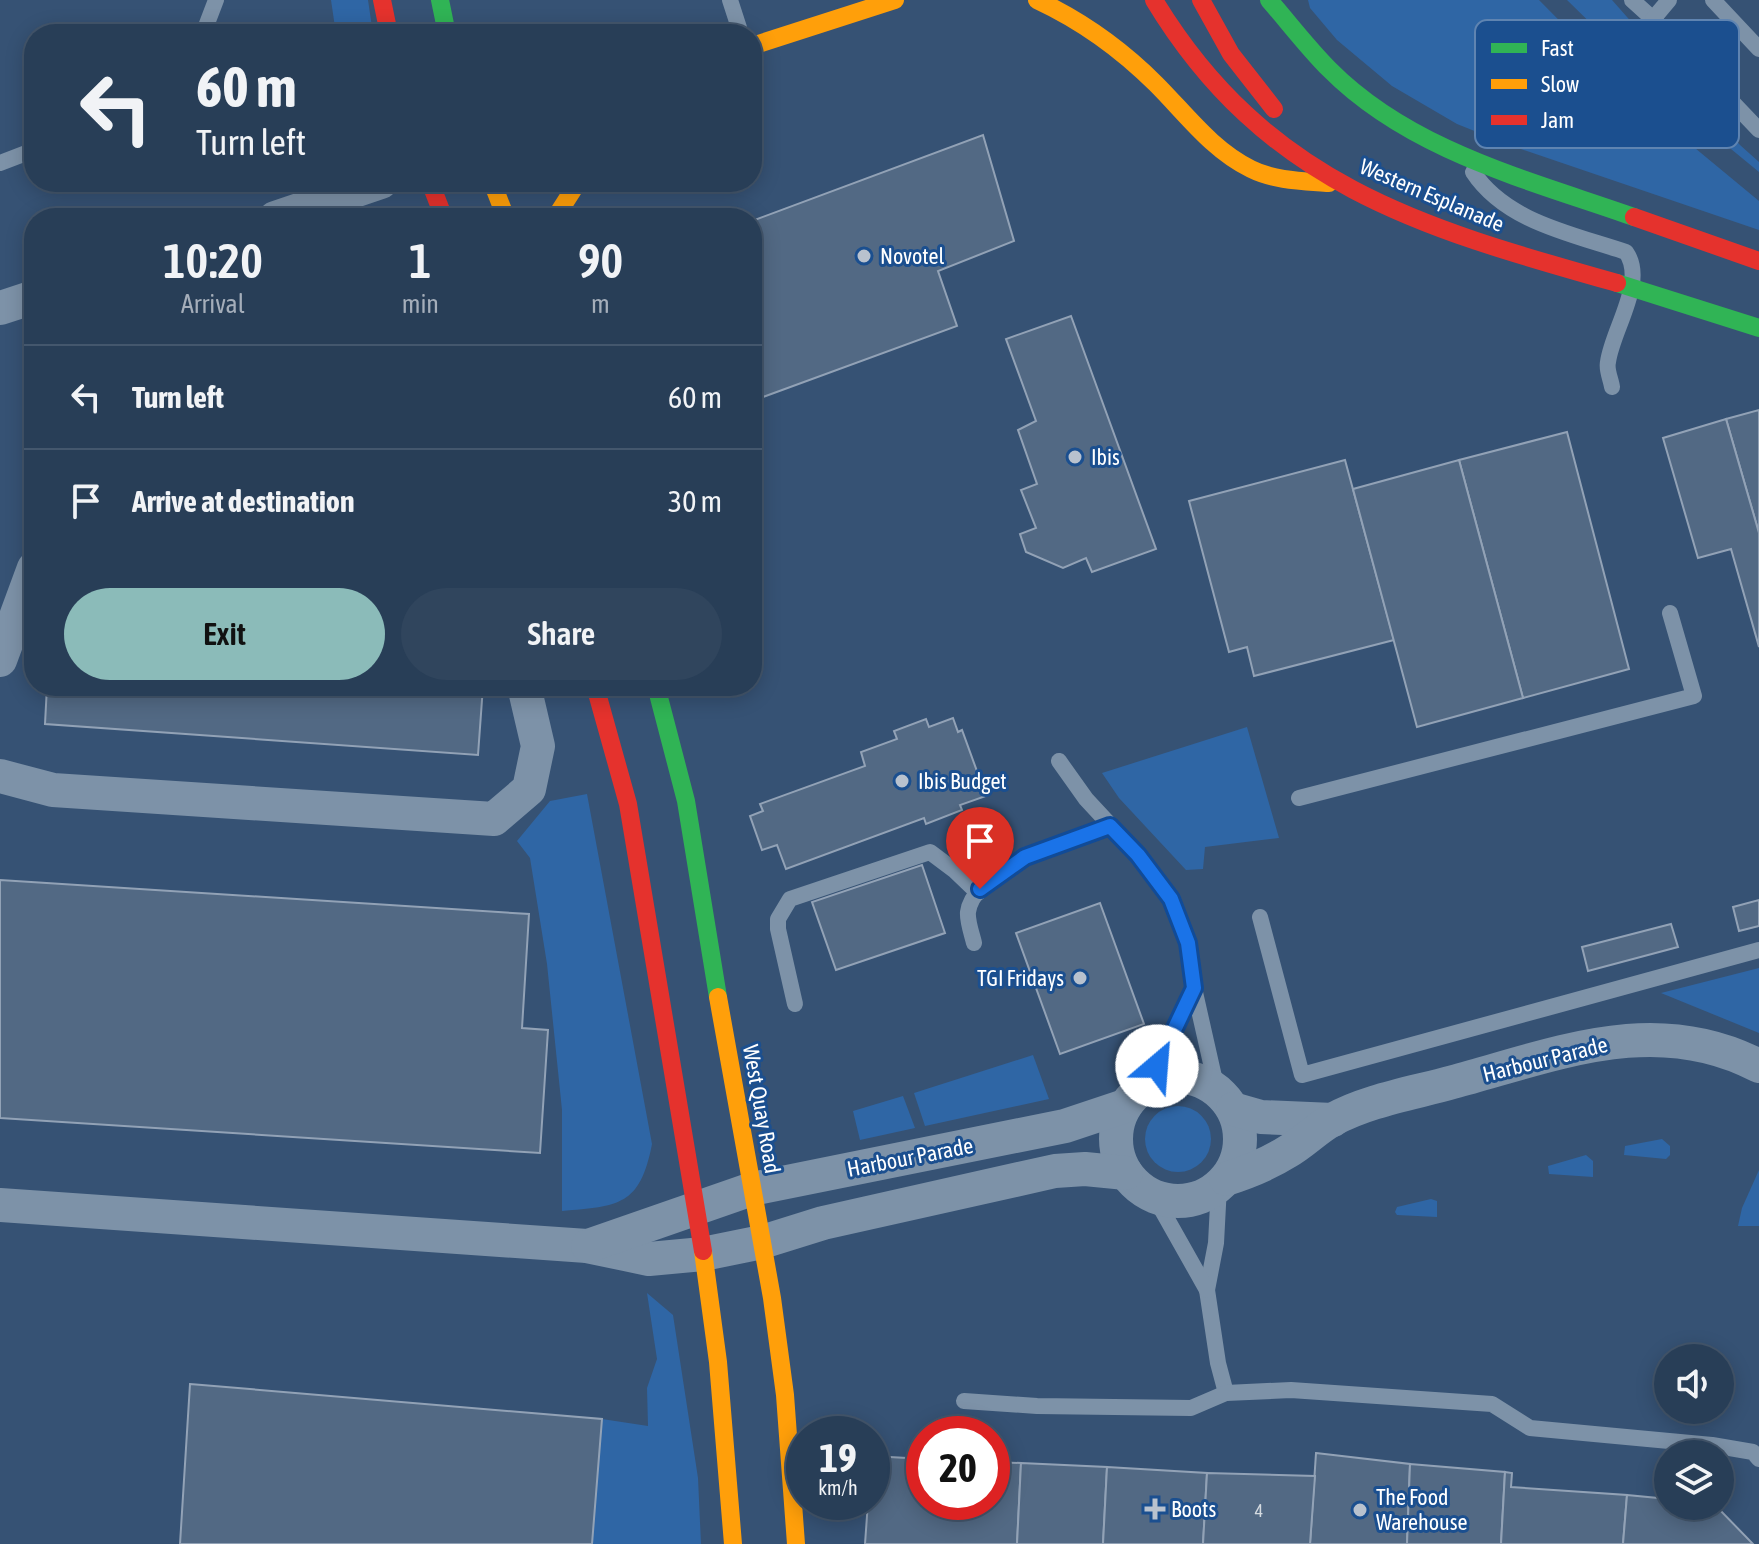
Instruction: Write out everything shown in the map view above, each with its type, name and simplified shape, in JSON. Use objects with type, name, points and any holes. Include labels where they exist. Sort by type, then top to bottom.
[{"type":"main road","points":[[382,0],[387,24]]},
{"type":"main road","points":[[440,0],[445,24]]},
{"type":"main road","points":[[762,43],[895,0]]},
{"type":"main road","points":[[1037,0],[1111,43],[1226,155],[1254,171],[1296,181],[1343,184]]},
{"type":"main road","name":"Western Esplanade","points":[[1154,0],[1176,39],[1235,105],[1271,138],[1343,184],[1412,217],[1503,251],[1759,328]]},
{"type":"main road","points":[[1201,0],[1231,54],[1273,109],[1343,184]]},
{"type":"main road","points":[[1269,0],[1330,70],[1369,102],[1414,131],[1464,157],[1759,261]]},
{"type":"main road","points":[[1283,0],[1284,20]]},
{"type":"main road","points":[[598,696],[628,804],[703,1254],[719,1377],[733,1544]]},
{"type":"main road","name":"West Quay Road","points":[[659,696],[686,801],[735,1103],[762,1242],[785,1395],[796,1544]]},
{"type":"street","points":[[304,208],[352,192]]},
{"type":"street","points":[[0,308],[24,300]]},
{"type":"street","points":[[0,660],[24,595]]},
{"type":"street","points":[[0,776],[53,790],[494,819],[529,789],[538,746],[526,696]]},
{"type":"street","name":"Harbour Parade","points":[[1223,1182],[1278,1158],[1333,1120],[1378,1102],[1586,1046],[1622,1039],[1680,1040],[1736,1053],[1759,1066]]},
{"type":"street","points":[[1183,1076],[1201,1080],[1225,1099],[1240,1126],[1241,1145],[1236,1163],[1223,1182],[1205,1196],[1188,1200],[1171,1201],[1138,1187],[1126,1173],[1116,1139],[1118,1122],[1135,1095],[1164,1078],[1183,1076]]},
{"type":"street","name":"Harbour Parade","points":[[587,1246],[752,1189],[1065,1126],[1135,1095]]},
{"type":"street","name":"Harbour Parade","points":[[1225,1099],[1261,1117],[1333,1120]]},
{"type":"street","name":"Harbour Parade","points":[[0,1205],[587,1246],[649,1259],[703,1254],[762,1242],[823,1223],[1055,1171],[1085,1169],[1126,1173]]},
{"type":"lane","points":[[207,24],[216,0]]},
{"type":"lane","points":[[730,0],[738,24]]},
{"type":"lane","points":[[1632,0],[1653,19],[1669,0]]},
{"type":"lane","points":[[1713,0],[1732,20]]},
{"type":"lane","points":[[1739,28],[1759,49]]},
{"type":"lane","points":[[1739,109],[1759,130]]},
{"type":"lane","points":[[0,163],[24,154]]},
{"type":"lane","points":[[1464,157],[1480,182],[1503,204],[1529,219],[1626,252],[1632,260],[1632,288],[1607,365],[1612,387]]},
{"type":"lane","points":[[1299,798],[1694,696],[1670,613]]},
{"type":"lane","points":[[1059,761],[1086,799],[1138,855],[1171,899],[1188,943],[1194,988],[1225,1099]]},
{"type":"lane","points":[[974,943],[968,912],[978,893],[1025,857],[1110,826]]},
{"type":"lane","points":[[795,1004],[778,929],[778,919],[790,899],[930,852],[978,893]]},
{"type":"lane","points":[[1260,917],[1302,1075],[1759,950]]},
{"type":"lane","points":[[1135,1095],[1194,988]]},
{"type":"lane","points":[[1207,1290],[1223,1182]]},
{"type":"lane","points":[[1154,1196],[1207,1290],[1218,1363],[1226,1393]]},
{"type":"lane","points":[[964,1401],[1037,1406],[1191,1408],[1226,1393],[1291,1390],[1492,1404],[1530,1428],[1712,1445],[1753,1452],[1759,1459]]},
{"type":"shaded area","points":[[331,0],[368,0],[372,24],[335,24]]},
{"type":"shaded area","points":[[1308,0],[1539,0],[1559,20],[1475,20],[1475,131],[1392,86],[1337,40],[1310,8]]},
{"type":"shaded area","points":[[1567,0],[1612,0],[1630,20],[1587,20]]},
{"type":"shaded area","points":[[1739,144],[1759,162],[1759,172],[1730,148],[1739,148]]},
{"type":"shaded area","points":[[1518,148],[1695,148],[1759,201],[1759,230]]},
{"type":"shaded area","points":[[1247,727],[1279,838],[1205,847],[1203,869],[1186,870],[1119,798],[1102,773]]},
{"type":"shaded area","points":[[587,794],[652,1144],[641,1180],[624,1199],[598,1207],[562,1211],[562,1110],[547,964],[530,858],[517,841],[550,801]]},
{"type":"shaded area","points":[[1759,968],[1759,1033],[1661,993]]},
{"type":"shaded area","points":[[1033,1055],[1049,1099],[925,1126],[914,1093]]},
{"type":"shaded area","points":[[903,1096],[915,1128],[860,1140],[853,1111]]},
{"type":"shaded area","points":[[1178,1106],[1191,1108],[1201,1116],[1209,1126],[1209,1152],[1201,1162],[1191,1170],[1178,1172],[1165,1170],[1155,1162],[1147,1152],[1145,1139],[1147,1126],[1155,1116],[1165,1108]]},
{"type":"shaded area","points":[[1662,1139],[1670,1146],[1670,1155],[1666,1159],[1624,1155],[1625,1146]]},
{"type":"shaded area","points":[[1586,1155],[1593,1161],[1593,1177],[1549,1174],[1548,1166]]},
{"type":"shaded area","points":[[1759,1170],[1759,1226],[1738,1226],[1742,1208]]},
{"type":"shaded area","points":[[1431,1199],[1437,1201],[1437,1217],[1397,1215],[1395,1212],[1397,1207]]},
{"type":"shaded area","points":[[647,1293],[673,1315],[698,1478],[701,1544],[592,1544],[602,1419],[648,1426],[647,1388],[657,1359]]},
{"type":"building","name":"Novotel","points":[[983,135],[1014,241],[938,271],[957,326],[762,397],[762,217]]},
{"type":"building","name":"Ibis","points":[[1071,316],[1156,549],[1092,572],[1086,558],[1063,568],[1026,552],[1020,534],[1036,528],[1021,490],[1037,484],[1018,430],[1036,421],[1006,339]]},
{"type":"building","points":[[1759,410],[1759,533],[1726,419]]},
{"type":"building","points":[[1726,419],[1759,533],[1759,647],[1731,549],[1698,558],[1663,438]]},
{"type":"building","points":[[1567,432],[1629,669],[1523,698],[1459,460]]},
{"type":"building","points":[[1345,460],[1394,640],[1254,676],[1247,647],[1229,652],[1189,501]]},
{"type":"building","points":[[1459,460],[1523,698],[1417,727],[1353,489]]},
{"type":"building","points":[[46,696],[482,696],[478,755],[45,724]]},
{"type":"building","name":"Ibis Budget","points":[[953,718],[958,732],[962,730],[986,796],[960,805],[962,810],[926,824],[924,818],[786,869],[777,845],[762,850],[750,816],[763,811],[760,804],[865,766],[861,752],[897,739],[894,731],[926,719],[929,727]]},
{"type":"building","points":[[922,865],[945,933],[836,970],[812,902]]},
{"type":"building","points":[[0,880],[529,914],[522,1028],[548,1030],[540,1153],[0,1118]]},
{"type":"building","points":[[1759,900],[1759,926],[1739,931],[1733,907]]},
{"type":"building","name":"TGI Fridays","points":[[1100,903],[1144,1024],[1060,1054],[1016,933]]},
{"type":"building","points":[[1671,924],[1678,947],[1588,971],[1582,947]]},
{"type":"building","points":[[190,1384],[602,1419],[592,1544],[180,1544]]},
{"type":"building","name":"The Food Warehouse","points":[[1316,1453],[1410,1464],[1407,1544],[1310,1544]]},
{"type":"building","points":[[890,1457],[906,1458],[906,1520],[1010,1520],[1010,1463],[1021,1463],[1017,1544],[865,1544],[867,1520],[890,1520]]},
{"type":"building","points":[[1021,1463],[1107,1467],[1103,1544],[1017,1544]]},
{"type":"building","points":[[1410,1464],[1505,1472],[1501,1544],[1407,1544]]},
{"type":"building","name":"Boots","points":[[1107,1467],[1207,1473],[1203,1544],[1103,1544]]},
{"type":"building","points":[[1505,1472],[1512,1473],[1511,1487],[1627,1495],[1623,1544],[1501,1544]]},
{"type":"building","points":[[1207,1473],[1315,1476],[1310,1544],[1203,1544]]},
{"type":"building","points":[[1627,1495],[1654,1498],[1654,1520],[1730,1520],[1753,1544],[1623,1544]]},
{"type":"traffic: fast","points":[[440,0],[445,24]]},
{"type":"traffic: fast","points":[[1269,0],[1329,69],[1396,122],[1472,160],[1634,217]]},
{"type":"traffic: fast","points":[[1617,283],[1759,328]]},
{"type":"traffic: fast","points":[[659,696],[686,801],[718,997]]},
{"type":"traffic: slow","points":[[762,43],[895,0]]},
{"type":"traffic: slow","points":[[1037,0],[1070,17],[1129,59],[1212,142],[1237,161],[1270,176],[1329,183]]},
{"type":"traffic: slow","points":[[496,192],[502,208]]},
{"type":"traffic: slow","points":[[561,208],[572,192]]},
{"type":"traffic: slow","points":[[718,997],[772,1298],[785,1395],[796,1544]]},
{"type":"traffic: slow","points":[[703,1251],[718,1362],[733,1544]]},
{"type":"traffic: jam","points":[[382,0],[387,24]]},
{"type":"traffic: jam","points":[[1154,0],[1198,63],[1246,115],[1298,156],[1354,190],[1414,218],[1478,242],[1617,283]]},
{"type":"traffic: jam","points":[[1201,0],[1231,54],[1274,109]]},
{"type":"traffic: jam","points":[[434,192],[440,208]]},
{"type":"traffic: jam","points":[[1634,217],[1759,261]]},
{"type":"traffic: jam","points":[[598,696],[628,804],[703,1251]]},
{"type":"place","name":"Novotel","points":[[864,256]]},
{"type":"place","name":"Ibis","points":[[1075,457]]},
{"type":"place","name":"Ibis Budget","points":[[902,781]]},
{"type":"place","name":"TGI Fridays","points":[[1080,978]]},
{"type":"place","name":"Boots","points":[[1155,1509]]},
{"type":"place","name":"The Food Warehouse","points":[[1360,1510]]},
{"type":"route","points":[[980,889],[1025,857],[1110,826],[1138,855],[1171,899],[1188,943],[1194,988],[1157,1066]]}]
